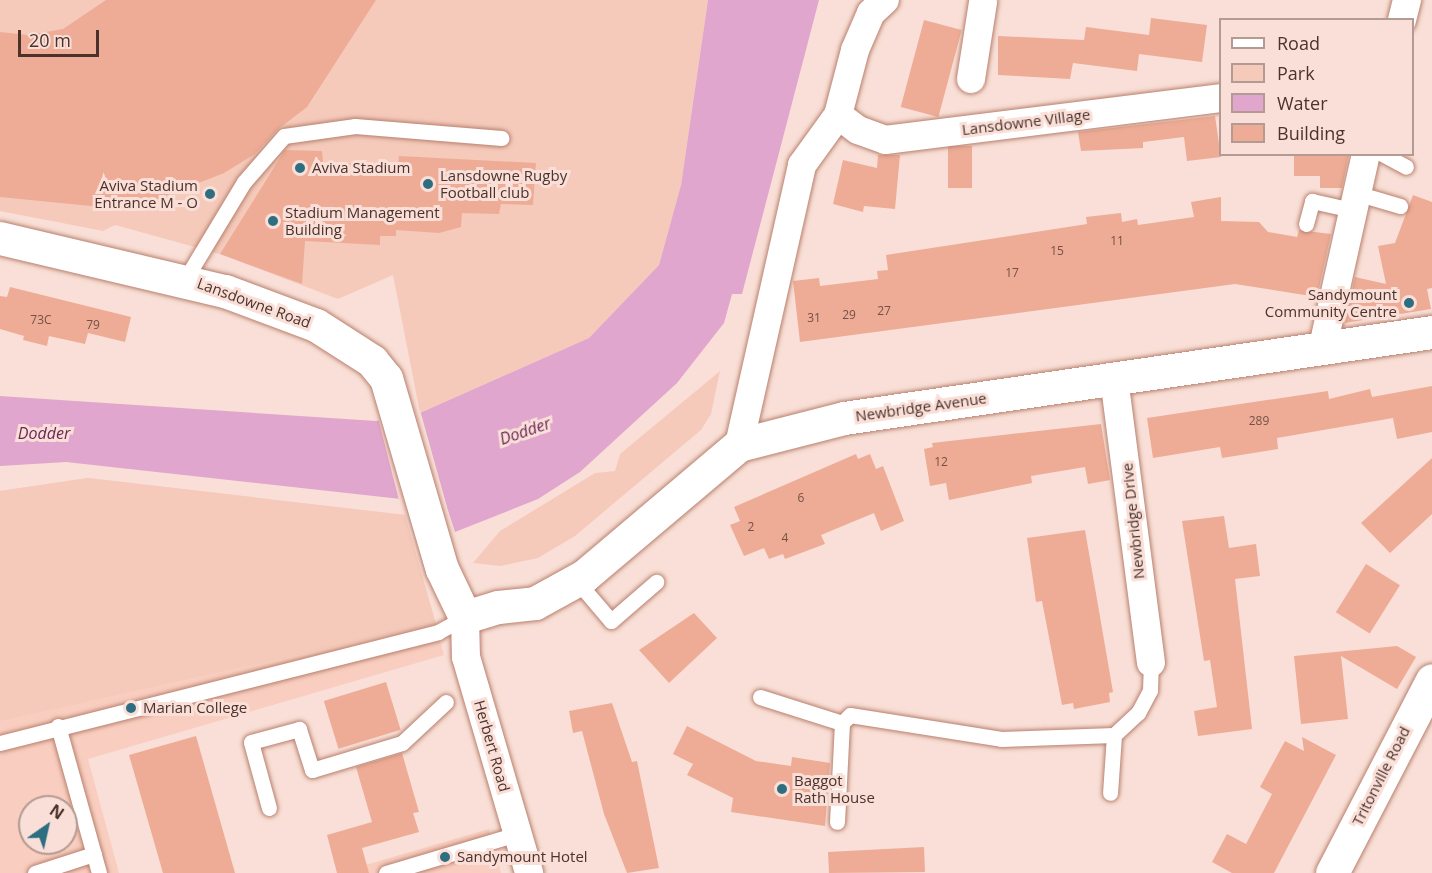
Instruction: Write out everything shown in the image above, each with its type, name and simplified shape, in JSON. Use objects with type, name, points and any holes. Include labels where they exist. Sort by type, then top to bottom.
[{"type":"street","points":[[739,445],[802,165],[838,115],[855,50],[871,13],[885,0]]},
{"type":"street","points":[[1402,18],[1407,0]]},
{"type":"street","points":[[971,79],[982,1]]},
{"type":"street","name":"Lansdowne Village","points":[[838,115],[858,130],[885,140],[1219,98]]},
{"type":"street","points":[[1323,346],[1365,156]]},
{"type":"street","name":"Lansdowne Road","points":[[0,238],[186,278],[296,317],[362,353],[386,378],[398,414],[422,506],[450,588],[465,617]]},
{"type":"street","name":"Newbridge Avenue","points":[[465,617],[535,603],[576,580],[739,445],[844,418],[1323,346],[1432,332]]},
{"type":"street","name":"Newbridge Drive","points":[[1114,378],[1150,663]]},
{"type":"street","name":"Herbert Road","points":[[465,617],[466,657],[529,873]]},
{"type":"street","name":"Tritonville Road","points":[[1332,873],[1423,717],[1432,680]]},
{"type":"lane","points":[[186,278],[244,182],[284,136],[355,126],[502,138]]},
{"type":"lane","points":[[1386,156],[1406,166]]},
{"type":"lane","points":[[1306,224],[1312,201],[1354,201],[1400,206]]},
{"type":"lane","points":[[576,580],[611,621],[656,582]]},
{"type":"lane","points":[[0,743],[58,726],[438,632],[465,617]]},
{"type":"lane","points":[[837,822],[842,723],[850,715],[1001,739],[1114,735],[1138,713],[1150,690],[1150,663]]},
{"type":"lane","points":[[760,697],[842,723]]},
{"type":"lane","points":[[269,808],[251,742],[299,729],[312,770],[402,743],[446,702]]},
{"type":"lane","points":[[58,726],[99,873]]},
{"type":"lane","points":[[1110,793],[1114,735]]},
{"type":"lane","points":[[386,873],[517,834]]},
{"type":"lane","points":[[35,873],[94,855]]},
{"type":"shaded area","name":"Marian College","points":[[88,478],[405,515],[444,655],[88,759],[119,873],[0,873],[0,491]]},
{"type":"shaded area","name":"Sandymount Hotel","points":[[489,829],[501,873],[338,873],[427,847]]},
{"type":"green space","name":"Aviva Stadium","points":[[0,0],[708,0],[681,185],[659,265],[589,338],[420,413],[393,275],[338,299],[220,254],[115,225],[103,231],[0,211]]},
{"type":"green space","points":[[720,371],[711,414],[701,430],[575,536],[538,558],[500,566],[473,563],[500,531],[595,473],[615,471],[620,454]]},
{"type":"green space","name":"Marian College","points":[[88,478],[405,515],[436,624],[0,721],[0,491]]},
{"type":"water","name":"Dodder","points":[[708,0],[819,0],[742,294],[732,294],[724,323],[677,383],[580,472],[538,499],[455,532],[446,504],[66,462],[0,466],[0,396],[376,421],[420,413],[589,338],[659,265],[681,185]]},
{"type":"pier","points":[[420,410],[447,507],[400,504],[378,418]]},
{"type":"building","points":[[106,0],[376,0],[307,107],[277,130],[255,154],[224,173],[145,204],[101,207],[0,197],[0,32],[28,35],[63,29]]},
{"type":"building","points":[[1151,18],[1207,25],[1202,62],[1139,54],[1137,71],[1073,63],[1070,79],[998,75],[998,36],[1084,40],[1086,27],[1149,35]]},
{"type":"building","points":[[924,20],[962,30],[938,117],[901,107]]},
{"type":"building","points":[[1215,116],[1219,156],[1221,157],[1187,161],[1184,137],[1143,142],[1143,148],[1081,151],[1078,132]]},
{"type":"building","points":[[948,146],[972,146],[972,188],[948,188]]},
{"type":"building","name":"Lansdowne Rugby Football club","points":[[285,150],[322,151],[323,162],[398,166],[399,156],[536,163],[533,205],[501,204],[499,214],[462,213],[461,227],[439,233],[396,230],[396,236],[380,236],[380,245],[305,241],[302,284],[220,254]]},
{"type":"building","points":[[878,155],[900,155],[895,209],[864,206],[863,212],[833,204],[843,160],[877,168]]},
{"type":"building","points":[[1294,156],[1349,156],[1342,188],[1320,188],[1320,176],[1294,176]]},
{"type":"building","points":[[1413,195],[1432,202],[1432,288],[1427,289],[1431,309],[1345,323],[1355,277],[1386,284],[1378,246],[1395,243]]},
{"type":"building","points":[[1221,197],[1221,221],[1259,222],[1268,232],[1297,237],[1299,230],[1331,234],[1317,297],[1235,284],[800,342],[793,281],[819,278],[820,286],[878,279],[877,271],[888,270],[886,255],[1087,224],[1086,217],[1121,213],[1122,222],[1137,219],[1138,225],[1194,217],[1191,202]]},
{"type":"building","points":[[10,287],[131,317],[125,342],[88,333],[85,344],[49,336],[47,346],[23,340],[24,336],[0,329],[0,296],[7,297]]},
{"type":"building","points":[[1432,386],[1432,432],[1397,439],[1393,418],[1277,438],[1278,449],[1222,458],[1220,447],[1153,458],[1147,418],[1328,391],[1329,399],[1370,389],[1372,397]]},
{"type":"building","points":[[1101,424],[1110,480],[1088,484],[1085,467],[1031,476],[1032,483],[949,500],[946,483],[930,486],[924,449],[933,447],[932,443]]},
{"type":"building","points":[[856,454],[858,459],[870,454],[876,469],[883,466],[904,521],[881,531],[874,513],[821,535],[825,544],[785,559],[783,554],[769,559],[764,548],[744,556],[730,525],[740,521],[734,507]]},
{"type":"building","points":[[1432,458],[1432,514],[1390,553],[1361,523]]},
{"type":"building","points":[[1224,516],[1229,548],[1256,544],[1260,576],[1235,579],[1252,729],[1198,736],[1194,711],[1217,707],[1210,660],[1204,661],[1182,521]]},
{"type":"building","points":[[1085,530],[1113,692],[1109,693],[1110,702],[1074,709],[1073,703],[1062,705],[1042,601],[1036,602],[1027,538]]},
{"type":"building","points":[[1366,564],[1400,585],[1370,634],[1336,612]]},
{"type":"building","points":[[694,613],[717,638],[669,683],[639,650]]},
{"type":"building","points":[[1397,646],[1416,657],[1397,689],[1341,656],[1348,719],[1301,724],[1294,656]]},
{"type":"building","points":[[386,682],[401,730],[338,749],[324,701]]},
{"type":"building","points":[[612,703],[632,762],[637,761],[659,868],[627,873],[604,814],[582,731],[573,733],[569,711]]},
{"type":"building","name":"Baggot Rath House","points":[[687,726],[756,761],[791,766],[792,757],[830,763],[825,826],[731,812],[733,798],[687,775],[693,764],[673,754]]},
{"type":"building","points":[[196,736],[235,873],[163,873],[129,755]]},
{"type":"building","points":[[1302,737],[1336,755],[1274,873],[1232,873],[1212,862],[1227,834],[1246,844],[1272,794],[1260,787],[1285,741],[1304,751]]},
{"type":"building","points":[[402,753],[419,812],[413,813],[419,832],[362,848],[369,873],[337,873],[327,835],[372,822],[356,767]]},
{"type":"building","points":[[924,847],[925,872],[829,873],[828,852]]},
{"type":"place","name":"Aviva Stadium","points":[[300,168]]},
{"type":"place","name":"Lansdowne Rugby Football club","points":[[428,184]]},
{"type":"place","name":"Aviva Stadium Entrance M - O","points":[[210,194]]},
{"type":"place","name":"Stadium Management Building","points":[[273,221]]},
{"type":"place","name":"Sandymount Community Centre","points":[[1409,303]]},
{"type":"place","name":"Marian College","points":[[131,708]]},
{"type":"place","name":"Baggot Rath House","points":[[782,789]]},
{"type":"place","name":"Sandymount Hotel","points":[[445,857]]}]
